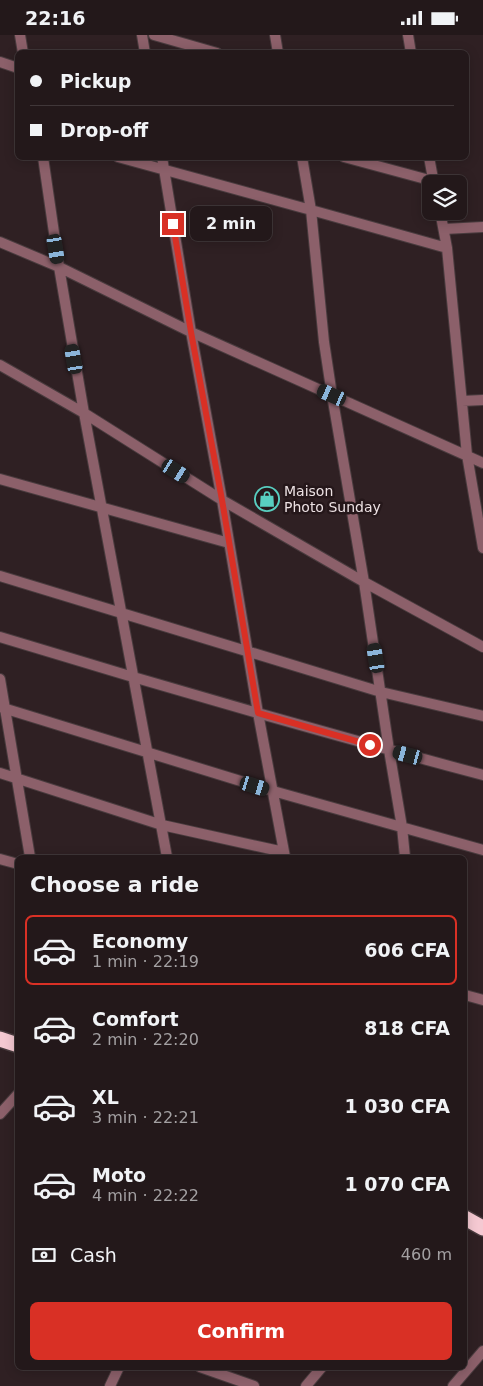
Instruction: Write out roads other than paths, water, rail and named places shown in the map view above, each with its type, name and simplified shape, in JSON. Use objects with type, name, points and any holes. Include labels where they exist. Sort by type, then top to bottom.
[{"type":"highway","points":[[0,1039],[15,1044]]},
{"type":"highway","points":[[467,1219],[483,1228]]},
{"type":"street","points":[[20,35],[22,50]]},
{"type":"street","points":[[142,35],[144,50]]},
{"type":"street","points":[[154,35],[206,50]]},
{"type":"street","points":[[275,35],[278,50]]},
{"type":"street","points":[[408,35],[410,50]]},
{"type":"street","points":[[0,62],[15,67]]},
{"type":"street","points":[[43,160],[59,267],[84,413],[167,855]]},
{"type":"street","points":[[130,160],[447,248]]},
{"type":"street","points":[[0,773],[162,825],[284,855],[191,332],[162,160]]},
{"type":"street","points":[[303,160],[311,210],[324,342],[364,582],[405,855]]},
{"type":"street","points":[[355,160],[422,179]]},
{"type":"street","points":[[429,160],[432,175]]},
{"type":"street","points":[[442,220],[447,248],[466,455],[483,547]]},
{"type":"street","points":[[444,229],[483,227]]},
{"type":"street","points":[[0,242],[59,267],[191,332],[483,463]]},
{"type":"street","points":[[0,365],[84,413],[222,500],[364,582],[483,647]]},
{"type":"street","points":[[462,401],[483,400]]},
{"type":"street","points":[[0,479],[229,543]]},
{"type":"street","points":[[0,576],[381,692],[483,716]]},
{"type":"street","points":[[0,637],[258,713],[483,775]]},
{"type":"street","points":[[0,679],[3,708],[18,779],[30,855]]},
{"type":"street","points":[[3,708],[273,791],[483,849]]},
{"type":"street","points":[[0,859],[15,863]]},
{"type":"street","points":[[467,996],[483,1000]]},
{"type":"street","points":[[0,1114],[15,1097]]},
{"type":"street","points":[[467,1370],[483,1351]]},
{"type":"street","points":[[110,1386],[118,1370]]},
{"type":"street","points":[[209,1370],[254,1386]]},
{"type":"street","points":[[306,1386],[319,1370]]},
{"type":"street","points":[[453,1386],[467,1370]]},
{"type":"place","name":"Maison Photo Sunday","points":[[267,499]]}]
